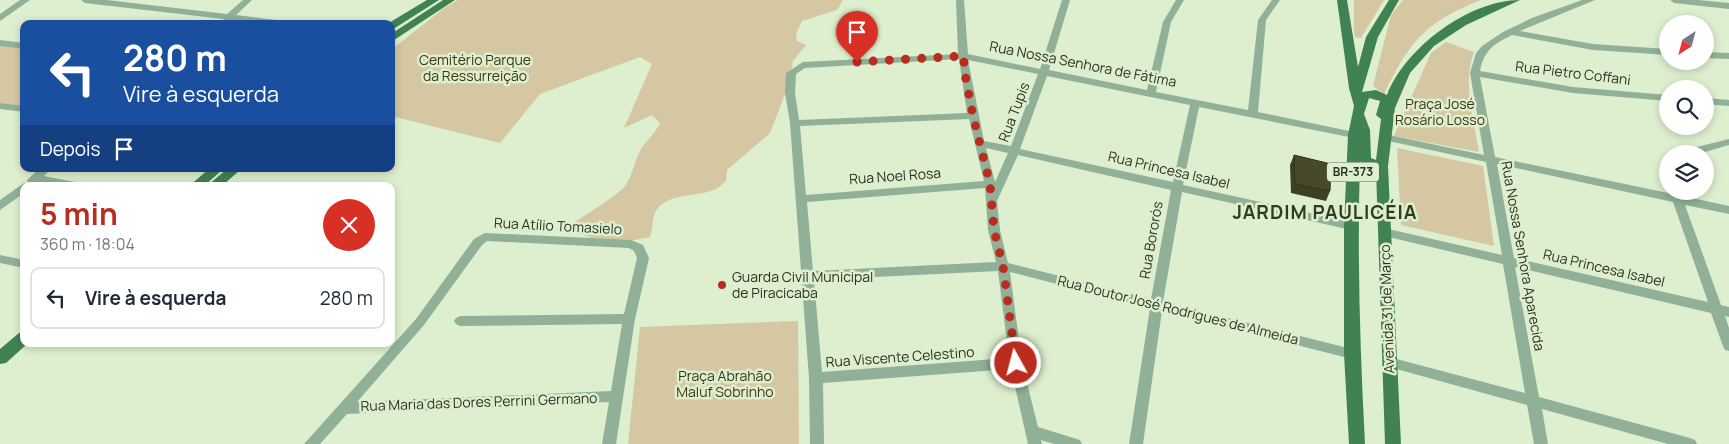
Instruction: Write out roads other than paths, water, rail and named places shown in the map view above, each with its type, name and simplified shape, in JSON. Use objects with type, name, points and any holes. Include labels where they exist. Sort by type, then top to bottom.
[{"type":"main road","points":[[395,24],[434,0]]},
{"type":"main road","points":[[395,36],[450,0]]},
{"type":"main road","points":[[1342,0],[1358,105],[1364,130],[1365,159],[1368,163],[1382,166]]},
{"type":"main road","name":"BR-373","points":[[1357,444],[1352,354],[1354,135],[1372,37],[1394,0]]},
{"type":"main road","name":"Avenida 31 de Março","points":[[1392,444],[1382,166],[1384,136],[1395,90],[1422,51],[1439,36],[1463,20],[1515,0]]},
{"type":"main road","points":[[1358,105],[1365,95],[1376,94],[1386,100],[1379,124],[1384,136]]},
{"type":"main road","points":[[200,182],[213,172]]},
{"type":"main road","points":[[218,182],[231,172]]},
{"type":"main road","points":[[0,346],[20,328]]},
{"type":"main road","points":[[0,358],[20,340]]},
{"type":"street","points":[[0,18],[26,0]]},
{"type":"street","points":[[85,0],[253,20]]},
{"type":"street","points":[[227,20],[248,0]]},
{"type":"street","points":[[960,0],[964,69],[973,116],[990,184],[994,230],[1003,266],[1016,363],[1034,438],[1075,444]]},
{"type":"street","name":"Rua Tupis","points":[[991,203],[1015,149],[1044,72],[1066,0]]},
{"type":"street","points":[[1151,94],[1167,22],[1180,0]]},
{"type":"street","points":[[1253,114],[1262,20],[1276,0]]},
{"type":"street","points":[[1475,73],[1477,59],[1485,49],[1513,32],[1591,0]]},
{"type":"street","points":[[1674,0],[1729,6]]},
{"type":"street","points":[[1513,32],[1593,47],[1659,51]]},
{"type":"street","points":[[0,44],[20,46]]},
{"type":"street","points":[[1714,55],[1729,56]]},
{"type":"street","name":"Rua Nossa Senhora de Fátima","points":[[795,123],[790,94],[791,73],[803,64],[964,56],[1354,135]]},
{"type":"street","name":"Rua Pietro Coffani","points":[[1475,73],[1536,85],[1659,97]]},
{"type":"street","name":"Rua Nossa Senhora Aparecida","points":[[1475,73],[1541,444]]},
{"type":"street","points":[[1714,102],[1729,103]]},
{"type":"street","name":"Rua Bororós","points":[[1136,444],[1155,306],[1176,186],[1196,103]]},
{"type":"street","points":[[0,106],[20,108]]},
{"type":"street","points":[[817,444],[816,378],[795,123],[973,116]]},
{"type":"street","points":[[1384,136],[1490,160],[1659,191]]},
{"type":"street","points":[[1714,146],[1729,142]]},
{"type":"street","name":"Rua Princesa Isabel","points":[[980,143],[1015,149],[1352,226]]},
{"type":"street","points":[[29,182],[42,172]]},
{"type":"street","points":[[34,178],[54,182]]},
{"type":"street","name":"Rua Noel Rosa","points":[[801,198],[990,184]]},
{"type":"street","points":[[0,206],[20,189]]},
{"type":"street","points":[[1680,200],[1729,346]]},
{"type":"street","points":[[1695,200],[1729,210]]},
{"type":"street","name":"Rua Princesa Isabel","points":[[1384,232],[1729,312]]},
{"type":"street","name":"Rua Atílio Tomasielo","points":[[344,408],[420,322],[478,242],[485,237],[631,244],[639,248],[643,258],[628,319]]},
{"type":"street","points":[[0,259],[20,263]]},
{"type":"street","name":"Rua Doutor José Rodrigues de Almeida","points":[[807,276],[1003,266],[1155,306],[1352,354]]},
{"type":"street","points":[[460,321],[628,319],[609,444]]},
{"type":"street","points":[[1389,362],[1690,444]]},
{"type":"street","name":"Rua Viscente Celestino","points":[[816,378],[1016,363]]},
{"type":"street","name":"Rua Maria das Dores Perrini Germano","points":[[344,408],[615,396]]},
{"type":"street","points":[[311,444],[344,408]]},
{"type":"place","name":"Guarda Civil Municipal de Piracicaba","points":[[722,285]]},
{"type":"district","name":"JARDIM PAULICÉIA","points":[[1325,212]]},
{"type":"park label","name":"Cemitério Parque da Ressurreição","points":[[475,68]]},
{"type":"park label","name":"Praça José Rosário Losso","points":[[1440,112]]},
{"type":"park label","name":"Praça Abrahão Maluf Sobrinho","points":[[725,384]]}]
